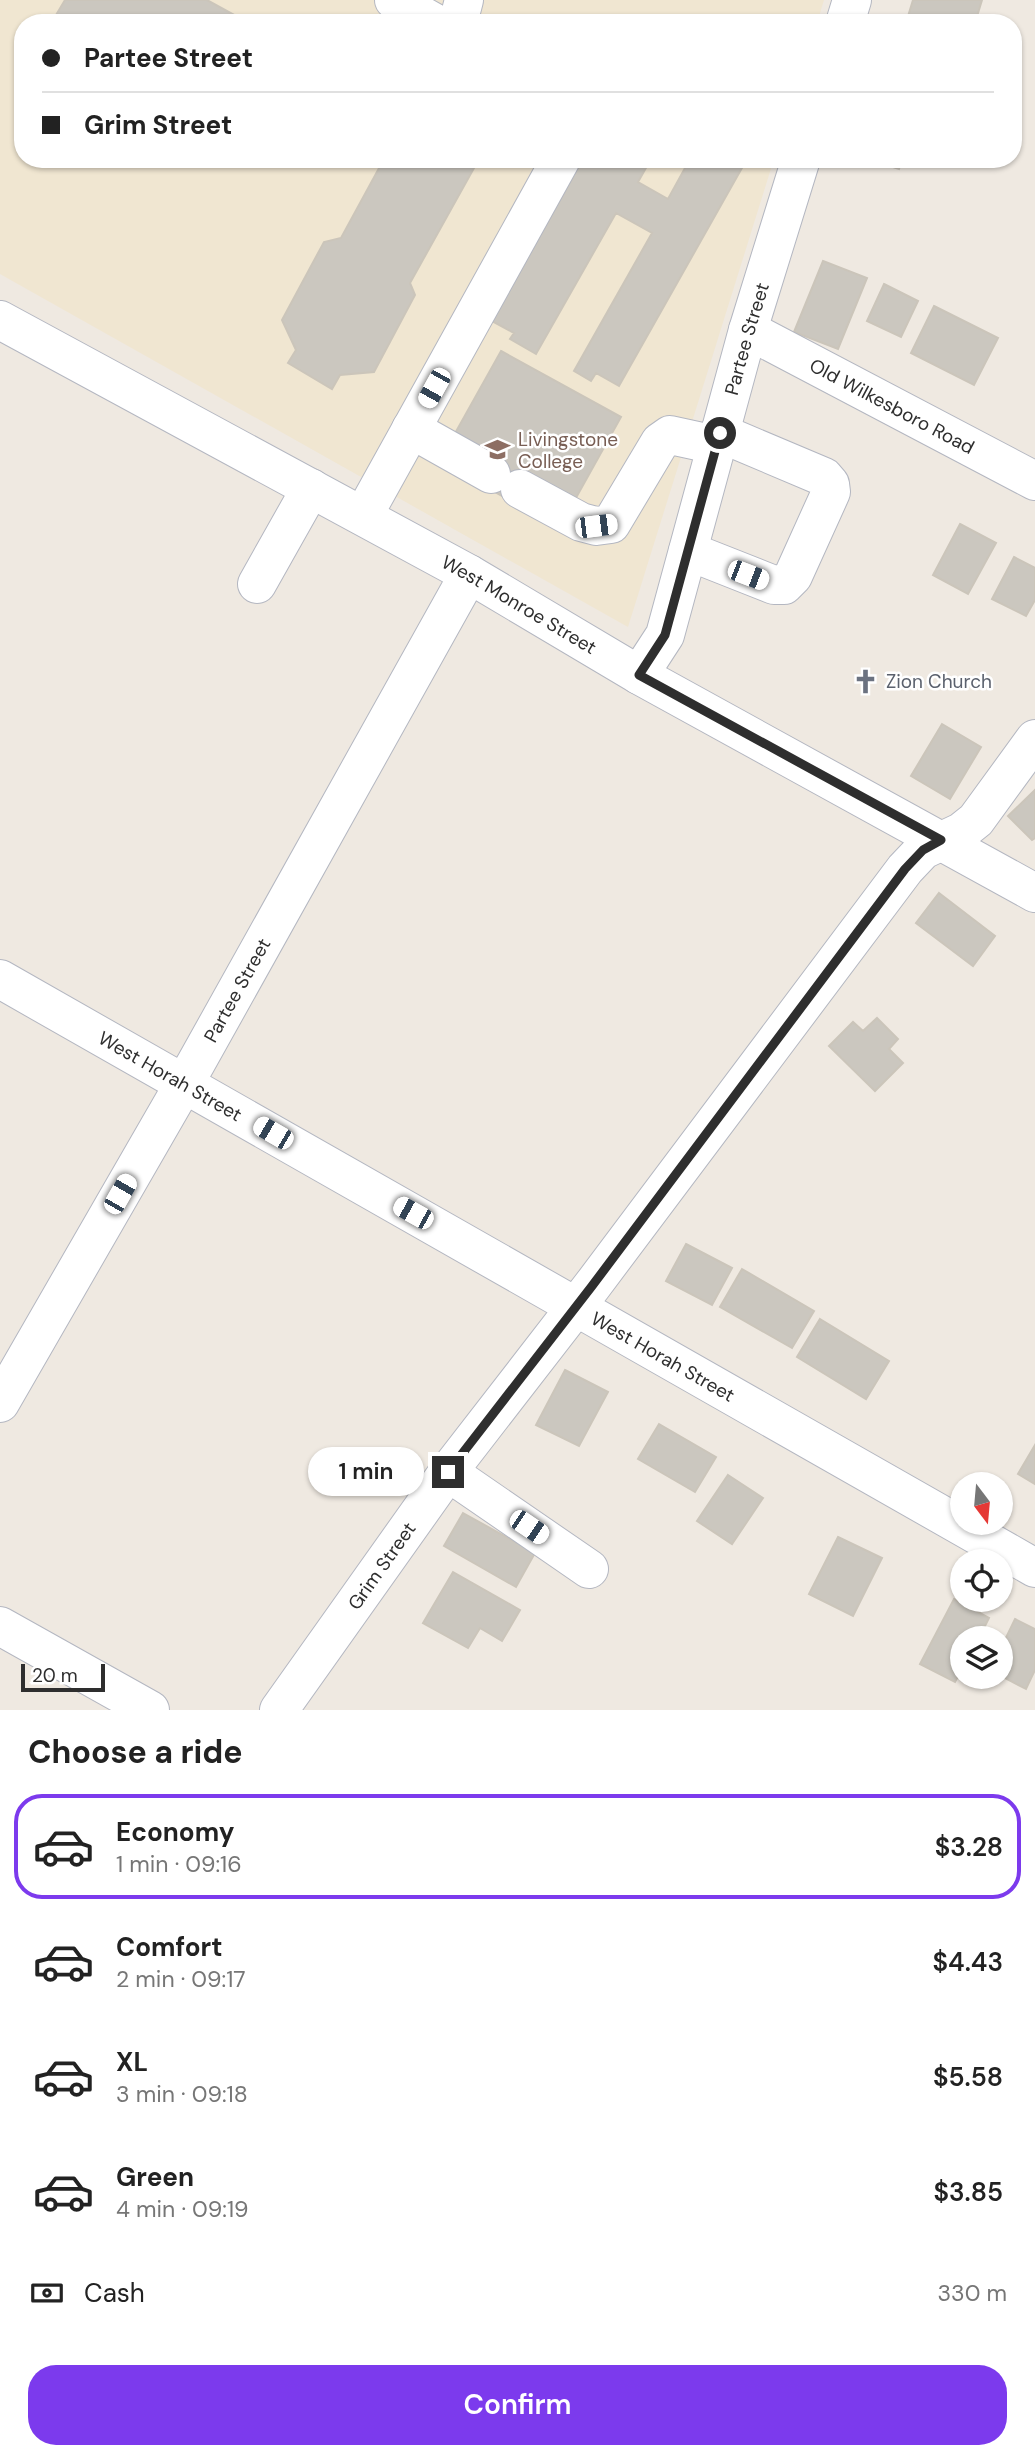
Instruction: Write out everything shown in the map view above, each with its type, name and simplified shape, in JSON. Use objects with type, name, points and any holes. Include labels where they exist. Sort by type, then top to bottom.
[{"type":"street","points":[[394,0],[419,14]]},
{"type":"street","points":[[363,516],[556,168]]},
{"type":"street","name":"Partee Street","points":[[639,675],[665,635],[748,330],[798,168]]},
{"type":"street","name":"West Monroe Street","points":[[0,320],[470,574],[639,675],[1035,893]]},
{"type":"street","name":"Old Wilkesboro Road","points":[[748,330],[1035,481]]},
{"type":"street","points":[[411,429],[581,522],[596,526],[611,524],[660,442],[670,435],[718,439],[824,477],[831,484],[831,492],[793,576],[784,585],[774,585],[688,551]]},
{"type":"street","points":[[257,584],[311,488]]},
{"type":"street","name":"Partee Street","points":[[0,1403],[184,1083],[470,574]]},
{"type":"street","name":"Grim Street","points":[[279,1710],[448,1472],[905,869],[923,850],[961,832],[976,820],[1035,739]]},
{"type":"street","name":"West Horah Street","points":[[0,979],[1035,1568]]},
{"type":"street","points":[[448,1472],[589,1569]]},
{"type":"street","points":[[0,1626],[150,1710]]},
{"type":"shaded area","name":"Livingstone College","points":[[0,0],[824,0],[820,14],[14,14],[14,168],[771,168],[628,627],[0,274]]},
{"type":"building","points":[[65,0],[207,0],[232,14],[57,14]]},
{"type":"building","points":[[913,0],[982,0],[978,14],[909,14]]},
{"type":"building","points":[[379,168],[474,168],[410,283],[415,295],[374,372],[340,375],[332,389],[288,363],[296,350],[282,320],[324,242],[341,238]]},
{"type":"building","points":[[578,168],[646,168],[638,182],[668,199],[685,168],[742,168],[619,386],[596,373],[591,381],[574,371],[652,233],[616,213],[536,354],[510,339],[514,333],[492,321]]},
{"type":"building","points":[[823,261],[867,278],[838,349],[794,332]]},
{"type":"building","points":[[884,284],[918,301],[901,337],[867,321]]},
{"type":"building","points":[[934,306],[998,338],[974,385],[911,353]]},
{"type":"building","points":[[501,351],[621,417],[572,505],[513,502],[484,486],[453,437]]},
{"type":"building","points":[[960,524],[996,543],[968,594],[933,575]]},
{"type":"building","points":[[1014,557],[1035,568],[1035,600],[1026,616],[992,599]]},
{"type":"building","points":[[942,724],[981,747],[950,799],[911,776]]},
{"type":"building","points":[[1035,790],[1035,838],[1032,840],[1008,816]]},
{"type":"building","points":[[939,893],[995,936],[973,966],[916,923]]},
{"type":"building","points":[[877,1018],[898,1039],[889,1049],[903,1063],[875,1091],[829,1046],[853,1022],[863,1031]]},
{"type":"building","points":[[686,1244],[732,1268],[712,1305],[666,1281]]},
{"type":"building","points":[[742,1269],[814,1311],[792,1348],[720,1307]]},
{"type":"building","points":[[820,1319],[889,1361],[866,1399],[797,1357]]},
{"type":"building","points":[[565,1370],[608,1392],[579,1446],[536,1425]]},
{"type":"building","points":[[659,1424],[716,1457],[695,1492],[638,1459]]},
{"type":"building","points":[[1035,1445],[1035,1484],[1018,1474]]},
{"type":"building","points":[[728,1475],[763,1498],[732,1544],[697,1521]]},
{"type":"building","points":[[463,1513],[535,1553],[516,1587],[444,1546]]},
{"type":"building","points":[[838,1537],[882,1558],[853,1616],[809,1594]]},
{"type":"building","points":[[453,1572],[520,1610],[502,1641],[480,1628],[468,1648],[423,1623]]},
{"type":"building","points":[[950,1607],[950,1612],[978,1612],[989,1618],[985,1626],[950,1626],[950,1679],[920,1664]]},
{"type":"building","points":[[1015,1619],[1035,1629],[1035,1670],[1026,1689],[1013,1682],[1012,1626]]},
{"type":"place","name":"Livingstone College","points":[[498,450]]},
{"type":"place","name":"Zion Church","points":[[866,681]]},
{"type":"route","points":[[448,1472],[592,1286],[905,869],[923,850],[941,840],[639,675],[665,635],[720,433]]}]
